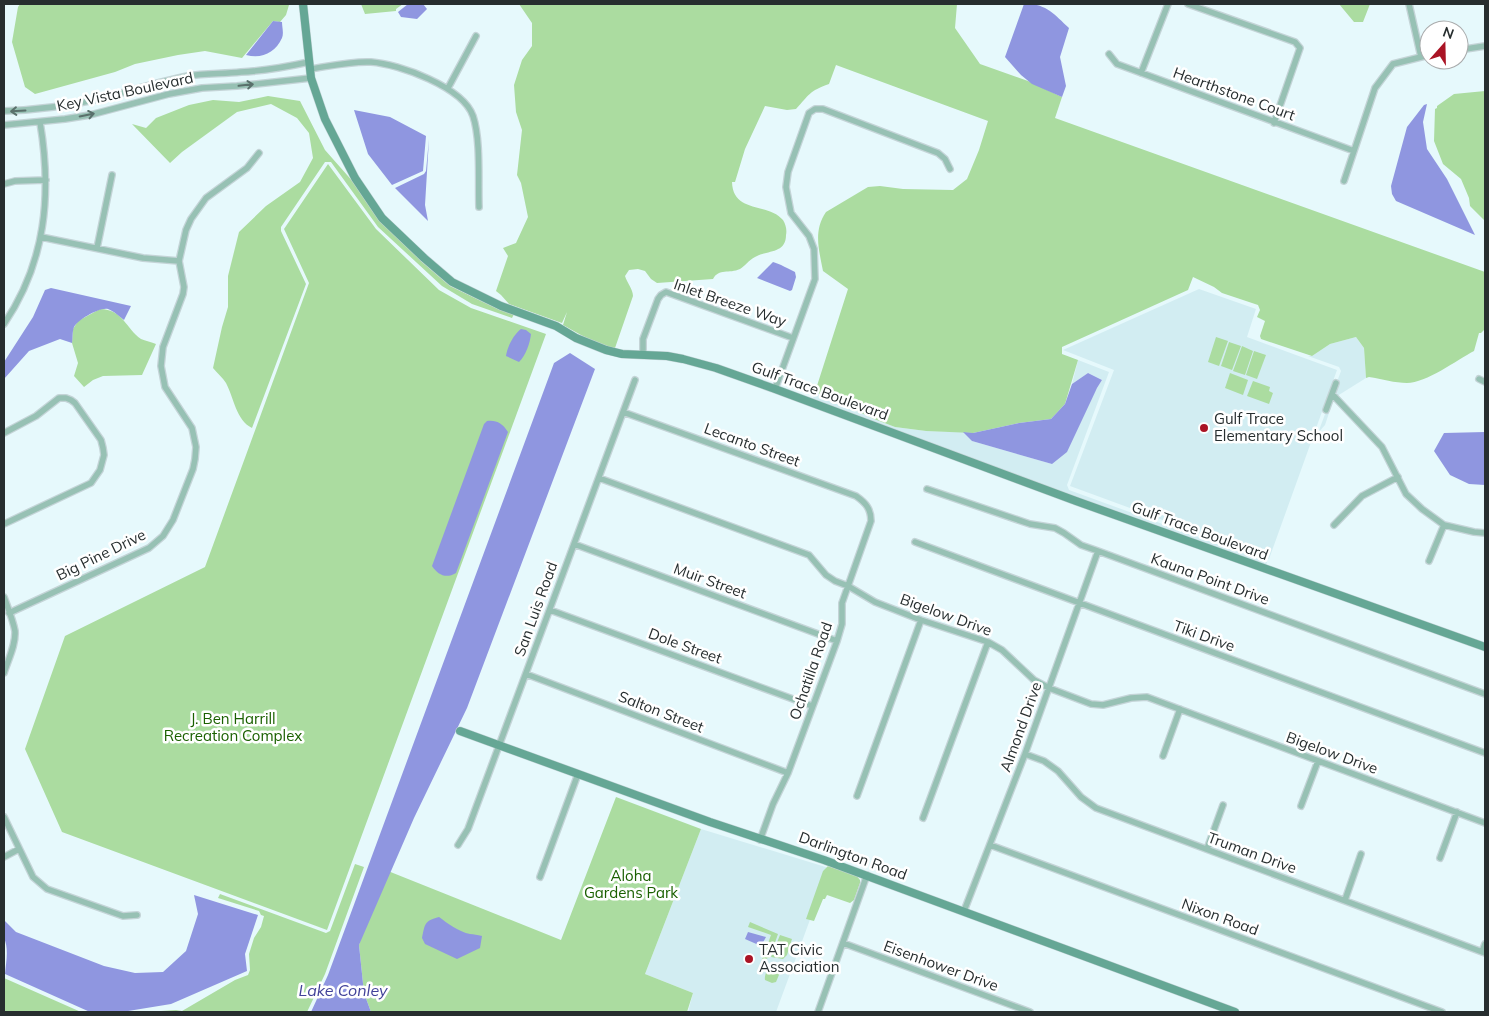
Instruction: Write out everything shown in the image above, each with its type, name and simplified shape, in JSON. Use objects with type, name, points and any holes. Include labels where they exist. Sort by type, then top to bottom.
[{"type":"street","name":"Gulf Trace Boulevard","points":[[303,4],[311,78],[325,119],[355,178],[382,218],[452,282],[501,306],[556,326],[576,338],[606,350],[622,354],[667,356],[700,363],[776,389],[1068,498],[1485,647]]},
{"type":"street","points":[[1142,73],[1168,4]]},
{"type":"street","points":[[1188,4],[1295,42],[1300,48],[1274,123]]},
{"type":"street","points":[[1410,4],[1419,47]]},
{"type":"street","points":[[448,88],[476,36]]},
{"type":"street","points":[[1469,48],[1485,46]]},
{"type":"street","name":"Hearthstone Court","points":[[1109,54],[1117,64],[1354,151]]},
{"type":"street","points":[[1344,181],[1375,88],[1393,64],[1419,57]]},
{"type":"street","name":"Key Vista Boulevard","points":[[4,111],[32,110],[76,104],[188,76],[370,62],[393,66],[448,88],[462,99],[472,114],[477,132],[479,208]]},
{"type":"street","name":"Key Vista Boulevard","points":[[4,124],[40,122],[90,115],[169,94],[202,88],[311,78]]},
{"type":"street","points":[[776,389],[815,279],[814,249],[809,236],[790,213],[786,187],[788,172],[809,113],[815,109],[823,109],[938,153],[945,159],[950,169]]},
{"type":"street","points":[[4,324],[24,289],[35,260],[41,236],[45,210],[46,180],[40,122]]},
{"type":"street","name":"Big Pine Drive","points":[[9,613],[149,548],[163,536],[173,520],[192,469],[196,447],[192,428],[165,387],[161,366],[163,347],[183,294],[184,287],[179,261],[186,230],[198,208],[214,191],[247,168],[259,153]]},
{"type":"street","points":[[97,248],[112,175]]},
{"type":"street","points":[[4,184],[15,181],[46,180]]},
{"type":"street","points":[[41,236],[143,258],[179,261]]},
{"type":"street","name":"Inlet Breeze Way","points":[[643,354],[643,339],[658,299],[666,292],[793,338]]},
{"type":"street","points":[[1479,379],[1485,382]]},
{"type":"street","name":"San Luis Road","points":[[458,845],[468,829],[635,380]]},
{"type":"street","points":[[1326,410],[1336,383]]},
{"type":"street","points":[[1332,394],[1382,447],[1406,494],[1422,509],[1444,526],[1485,533]]},
{"type":"street","points":[[4,433],[36,416],[60,398],[66,398],[76,404],[101,440],[104,455],[100,470],[91,483],[4,524]]},
{"type":"street","name":"Lecanto Street","points":[[623,412],[856,496],[868,508]]},
{"type":"street","points":[[1334,525],[1362,496],[1398,477]]},
{"type":"street","name":"Bigelow Drive","points":[[599,478],[809,556],[835,582],[848,586],[875,602],[921,620],[988,642],[1002,650],[1034,680],[1049,688],[1091,704],[1102,705],[1131,698],[1147,697],[1485,823]]},
{"type":"street","name":"Kauna Point Drive","points":[[927,489],[1030,524],[1055,528],[1064,532],[1081,545],[1485,694]]},
{"type":"street","name":"Ochatilla Road","points":[[760,840],[773,804],[788,773],[838,641],[842,624],[842,603],[872,521],[868,508]]},
{"type":"street","points":[[1429,561],[1444,526]]},
{"type":"street","name":"Tiki Drive","points":[[915,542],[1485,753]]},
{"type":"street","name":"Muir Street","points":[[574,544],[838,641]]},
{"type":"street","name":"Almond Drive","points":[[964,911],[1049,688],[1098,551]]},
{"type":"street","points":[[4,597],[15,631],[15,639],[4,673]]},
{"type":"street","name":"Dole Street","points":[[550,610],[812,706]]},
{"type":"street","points":[[856,796],[921,620]]},
{"type":"street","points":[[923,818],[988,642]]},
{"type":"street","name":"Salton Street","points":[[526,674],[788,773]]},
{"type":"street","points":[[1163,756],[1180,709]]},
{"type":"street","name":"Darlington Road","points":[[460,730],[760,840],[788,847],[867,875],[1235,1012]]},
{"type":"street","name":"Truman Drive","points":[[1024,754],[1044,761],[1058,771],[1081,797],[1096,808],[1484,953]]},
{"type":"street","points":[[1301,806],[1318,761]]},
{"type":"street","points":[[540,877],[578,774]]},
{"type":"street","points":[[1207,849],[1223,805]]},
{"type":"street","points":[[1440,858],[1457,812]]},
{"type":"street","points":[[4,817],[33,877],[47,889],[123,916],[137,915]]},
{"type":"street","name":"Nixon Road","points":[[990,845],[1442,1012]]},
{"type":"street","points":[[4,857],[19,850]]},
{"type":"street","points":[[1345,900],[1361,854]]},
{"type":"street","points":[[826,1012],[818,1011],[867,875]]},
{"type":"street","name":"Eisenhower Drive","points":[[843,943],[1030,1012]]},
{"type":"street","points":[[1484,953],[1485,944]]},
{"type":"shaded area","name":"Gulf Trace Elementary School","points":[[1199,289],[1256,309],[1247,337],[1337,370],[1269,559],[1070,486],[1114,370],[1063,350]]},
{"type":"shaded area","points":[[1356,337],[1364,348],[1366,378],[1334,398],[1325,425],[1318,433],[1341,371],[1339,367],[1308,356],[1312,356],[1330,344]]},
{"type":"shaded area","points":[[1078,360],[1109,372],[1067,485],[1069,490],[1267,562],[1266,565],[813,399],[815,392],[895,427],[926,431],[963,432],[972,441],[1052,464],[1102,380],[1088,373],[1072,384]]},
{"type":"shaded area","points":[[701,829],[829,868],[776,1012],[688,1012],[693,993],[645,974]]},
{"type":"green space","points":[[20,4],[289,5],[286,15],[280,22],[273,21],[242,58],[205,51],[178,55],[135,64],[115,72],[35,94],[25,87],[12,42]]},
{"type":"green space","points":[[361,4],[403,4],[396,11],[365,14]]},
{"type":"green space","points":[[519,4],[957,4],[955,28],[980,64],[1028,81],[1062,97],[1055,118],[1485,272],[1485,329],[1479,333],[1474,351],[1423,379],[1407,383],[1366,378],[1364,348],[1356,337],[1330,344],[1312,356],[1261,339],[1260,336],[1265,321],[1257,317],[1260,310],[1258,305],[1222,293],[1193,277],[1188,290],[1062,347],[1062,354],[1078,360],[1065,404],[1051,419],[1019,423],[973,433],[926,431],[895,427],[874,419],[815,392],[848,289],[823,271],[818,241],[819,226],[826,212],[868,187],[953,190],[967,179],[988,121],[836,65],[829,84],[813,91],[796,109],[787,110],[765,106],[745,149],[735,182],[732,182],[738,199],[769,211],[783,220],[786,231],[783,245],[755,257],[740,269],[721,272],[713,279],[657,283],[645,271],[638,269],[629,270],[625,276],[633,296],[615,348],[601,344],[563,325],[567,312],[562,323],[509,304],[496,291],[508,256],[503,248],[516,243],[528,217],[521,183],[517,175],[522,130],[516,112],[514,85],[522,60],[532,46],[532,23]]},
{"type":"green space","points":[[1339,4],[1370,4],[1363,22],[1354,22]]},
{"type":"green space","points":[[1485,91],[1485,221],[1470,206],[1469,198],[1461,179],[1443,164],[1434,141],[1435,109],[1437,106],[1454,94]]},
{"type":"green space","points":[[268,96],[300,101],[325,150],[355,184],[379,220],[421,261],[450,286],[500,310],[514,314],[512,318],[472,304],[442,286],[378,227],[331,162],[325,162],[281,227],[281,231],[306,284],[252,428],[242,420],[226,383],[213,368],[228,307],[228,276],[239,232],[266,206],[300,182],[313,158],[309,133],[297,118],[271,104],[237,112],[170,163],[132,124],[146,128],[156,118],[189,105],[213,100],[239,102]]},
{"type":"green space","name":"J. Ben Harrill Recreation Complex","points":[[328,164],[376,229],[439,290],[471,308],[546,334],[327,930],[62,832],[25,749],[65,636],[205,567],[309,283],[284,229]]},
{"type":"green space","points":[[100,309],[114,312],[141,339],[156,344],[142,375],[103,376],[93,380],[84,387],[74,376],[78,363],[72,343],[73,329],[78,321]]},
{"type":"green space","points":[[1216,337],[1228,341],[1219,366],[1208,362]]},
{"type":"green space","points":[[1229,342],[1241,346],[1232,370],[1221,366]]},
{"type":"green space","points":[[1242,346],[1253,351],[1245,375],[1233,371]]},
{"type":"green space","points":[[1254,351],[1266,355],[1257,379],[1246,375]]},
{"type":"green space","points":[[1230,373],[1248,380],[1243,395],[1225,388]]},
{"type":"green space","points":[[1253,381],[1270,387],[1269,391],[1273,393],[1269,404],[1247,396]]},
{"type":"green space","name":"Aloha Gardens Park","points":[[616,797],[701,829],[645,974],[693,993],[687,1012],[371,1012],[364,993],[359,945],[383,869],[561,940]]},
{"type":"green space","points":[[355,864],[364,867],[325,974],[307,1012],[146,1012],[182,1011],[235,980],[248,975],[250,970],[249,954],[264,916],[259,911],[218,898],[220,894],[326,933],[330,931]]},
{"type":"green space","points":[[828,866],[856,875],[860,880],[854,900],[850,903],[827,895],[823,899],[814,921],[806,919],[823,871]]},
{"type":"green space","points":[[750,922],[778,934],[770,957],[762,965],[760,965],[771,935],[748,927]]},
{"type":"green space","points":[[780,935],[792,939],[787,955],[783,959],[771,957]]},
{"type":"green space","points":[[773,964],[780,967],[781,970],[776,982],[772,983],[765,980],[765,978],[768,968]]},
{"type":"green space","points":[[4,978],[81,1012],[4,1012]]},
{"type":"water","points":[[408,4],[423,4],[427,9],[417,19],[401,17],[398,12]]},
{"type":"water","points":[[1024,4],[1044,7],[1069,28],[1060,57],[1066,86],[1062,97],[1032,84],[1005,57]]},
{"type":"water","points":[[273,21],[282,22],[283,36],[276,48],[263,55],[246,55]]},
{"type":"water","points":[[1427,104],[1423,122],[1427,149],[1447,179],[1475,235],[1396,201],[1392,194],[1391,186],[1407,127],[1424,105]]},
{"type":"water","points":[[354,110],[390,117],[426,136],[423,171],[392,185],[368,154]]},
{"type":"water","points":[[429,139],[425,205],[428,221],[395,188],[424,174],[426,171]]},
{"type":"water","points":[[773,262],[795,272],[796,277],[792,290],[790,291],[757,278]]},
{"type":"water","points":[[51,288],[131,306],[124,320],[108,309],[99,310],[89,315],[74,327],[72,343],[60,339],[29,351],[4,379],[4,362],[33,317],[45,290]]},
{"type":"water","points":[[521,329],[531,334],[524,356],[519,362],[506,356],[511,341]]},
{"type":"water","name":"Lake Conley","points":[[570,353],[595,369],[467,708],[414,818],[359,945],[364,993],[371,1012],[311,1012],[328,975],[554,363]]},
{"type":"water","points":[[1088,373],[1102,380],[1067,452],[1052,464],[972,441],[963,432],[973,433],[1019,423],[1051,419],[1065,404],[1072,384]]},
{"type":"water","points":[[487,421],[499,423],[508,432],[456,573],[449,576],[442,575],[432,566],[484,424]]},
{"type":"water","points":[[1485,432],[1485,485],[1469,484],[1450,475],[1434,451],[1444,433]]},
{"type":"water","points":[[194,895],[258,915],[245,954],[247,971],[171,1004],[122,1012],[90,1012],[5,974],[7,951],[4,938],[4,920],[16,932],[104,966],[135,973],[163,972],[186,951],[198,914]]},
{"type":"water","points":[[439,917],[462,931],[482,936],[480,948],[457,959],[425,944],[422,938],[426,924],[430,920]]},
{"type":"water","points":[[748,932],[766,937],[761,946],[745,939]]},
{"type":"place","name":"Gulf Trace Elementary School","points":[[1204,428]]},
{"type":"place","name":"TAT Civic Association","points":[[749,959]]}]
